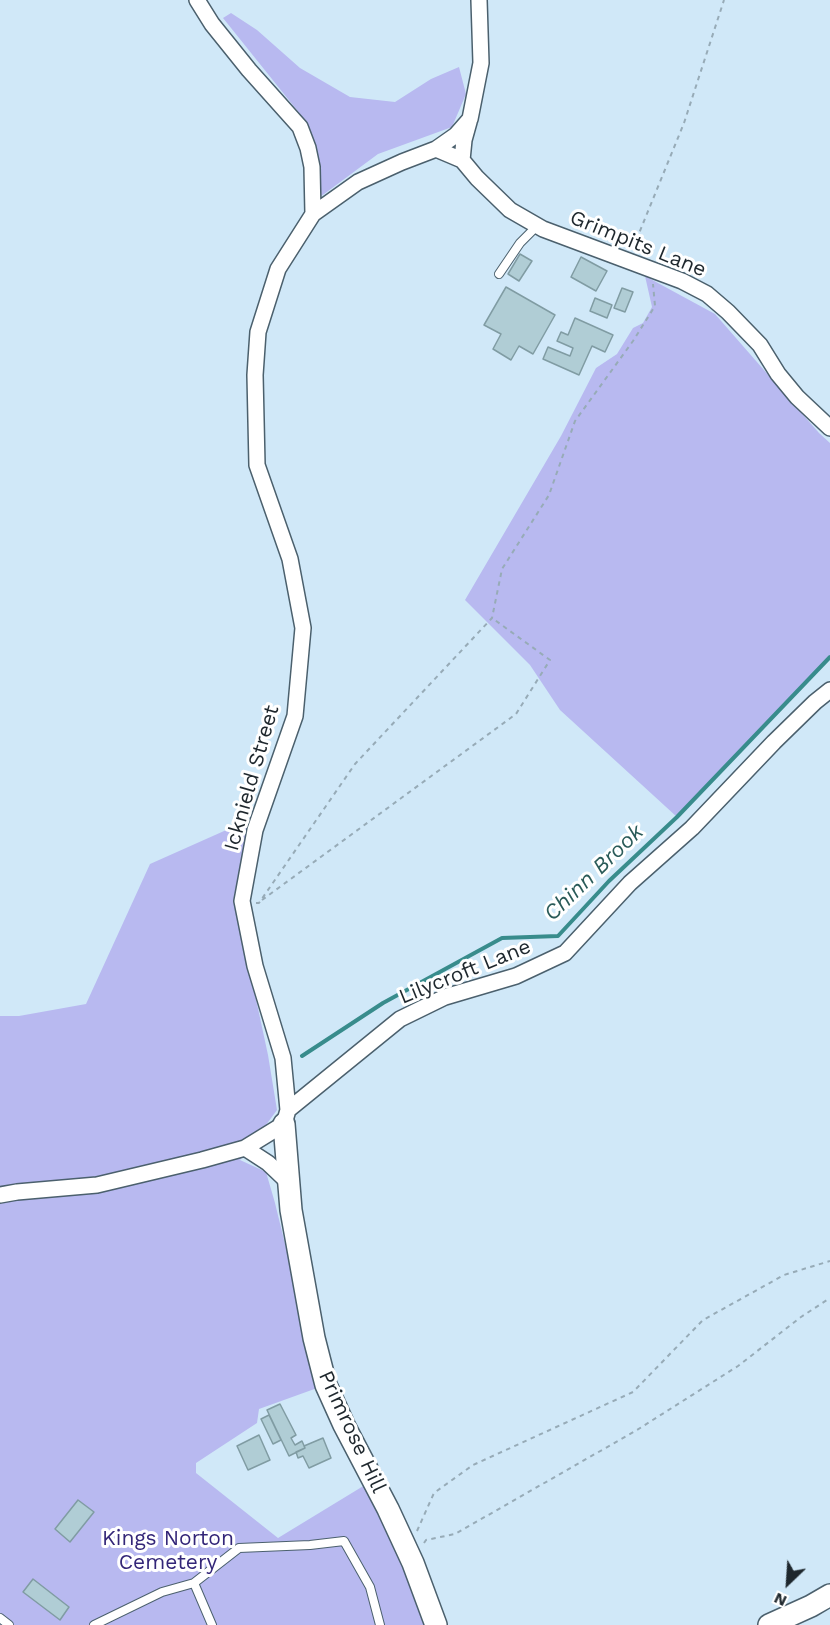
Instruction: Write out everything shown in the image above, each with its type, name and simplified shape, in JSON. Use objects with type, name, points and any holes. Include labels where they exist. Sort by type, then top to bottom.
[{"type":"street","points":[[197,0],[212,24],[242,61],[300,127],[312,167],[313,214]]},
{"type":"street","points":[[462,160],[464,140],[481,63],[479,0]]},
{"type":"street","name":"Icknield Street","points":[[286,1117],[283,1058],[255,966],[242,901],[255,830],[295,716],[303,628],[290,559],[257,465],[255,375],[258,332],[278,269],[313,214],[358,182],[436,149],[456,135],[470,119]]},
{"type":"street","name":"Grimpits Lane","points":[[436,149],[462,160],[510,210],[537,226],[682,281],[707,294],[760,345],[778,374],[797,397],[830,428]]},
{"type":"street","name":"Lilycroft Lane","points":[[286,1117],[400,1019],[445,997],[516,976],[565,953],[630,883],[692,828],[774,742],[830,690]]},
{"type":"street","points":[[0,1195],[97,1185],[202,1160],[245,1148],[286,1117]]},
{"type":"street","name":"Primrose Hill","points":[[286,1117],[291,1210],[314,1338],[326,1385],[413,1563],[436,1625]]},
{"type":"street","points":[[245,1148],[268,1163],[288,1182]]},
{"type":"street","points":[[769,1625],[830,1595]]},
{"type":"lane","points":[[499,274],[520,243],[537,226]]},
{"type":"lane","points":[[94,1625],[162,1592],[194,1583],[239,1548],[310,1545],[344,1540],[370,1587],[380,1625]]},
{"type":"lane","points":[[194,1583],[212,1625]]},
{"type":"lane","points":[[0,1618],[9,1625]]},
{"type":"path","points":[[628,261],[684,123],[724,0]]},
{"type":"path","points":[[259,903],[356,764],[492,618],[502,569],[549,495],[575,421],[656,306],[651,269]]},
{"type":"path","points":[[242,901],[259,903],[516,714],[549,660],[492,618]]},
{"type":"path","points":[[420,1524],[434,1493],[473,1465],[633,1392],[703,1320],[784,1275],[830,1261]]},
{"type":"path","points":[[433,1538],[455,1534],[637,1430],[738,1366],[801,1317],[830,1298]]},
{"type":"green space","points":[[231,13],[257,30],[300,68],[350,97],[395,102],[431,79],[459,67],[466,94],[452,127],[378,154],[320,197],[314,144],[300,114],[223,18]]},
{"type":"green space","points":[[645,276],[715,314],[830,443],[830,657],[677,817],[560,710],[530,665],[465,600],[561,436],[596,368],[617,354],[633,328],[643,323],[652,307]]},
{"type":"green space","name":"Kings Norton Cemetery","points":[[251,819],[234,897],[268,1055],[277,1110],[240,1160],[266,1172],[320,1387],[259,1409],[257,1423],[196,1463],[196,1473],[278,1538],[365,1485],[427,1625],[0,1625],[0,1016],[19,1016],[86,1004],[150,864]]},
{"type":"building","points":[[520,254],[532,261],[519,281],[508,274]]},
{"type":"building","points":[[581,257],[607,271],[596,291],[571,277]]},
{"type":"building","points":[[506,287],[555,315],[533,354],[519,346],[511,360],[493,349],[501,334],[484,325]]},
{"type":"building","points":[[622,288],[633,292],[625,312],[614,308]]},
{"type":"building","points":[[595,298],[612,305],[607,318],[590,311]]},
{"type":"building","points":[[575,318],[613,335],[605,352],[592,346],[579,375],[543,359],[548,347],[570,356],[573,348],[557,341],[561,332],[568,335]]},
{"type":"building","points":[[280,1404],[296,1435],[291,1438],[295,1445],[302,1441],[305,1448],[289,1456],[267,1410]]},
{"type":"building","points":[[269,1415],[281,1440],[273,1444],[261,1419]]},
{"type":"building","points":[[259,1435],[270,1460],[248,1470],[237,1446]]},
{"type":"building","points":[[323,1438],[331,1458],[309,1468],[303,1456],[298,1458],[296,1452]]},
{"type":"building","points":[[78,1500],[94,1512],[70,1542],[55,1529]]},
{"type":"building","points":[[33,1579],[69,1607],[60,1620],[23,1592]]},
{"type":"waterway","name":"Chinn Brook","points":[[302,1056],[383,1003],[502,938],[558,936],[609,881],[677,817],[830,657]]}]
